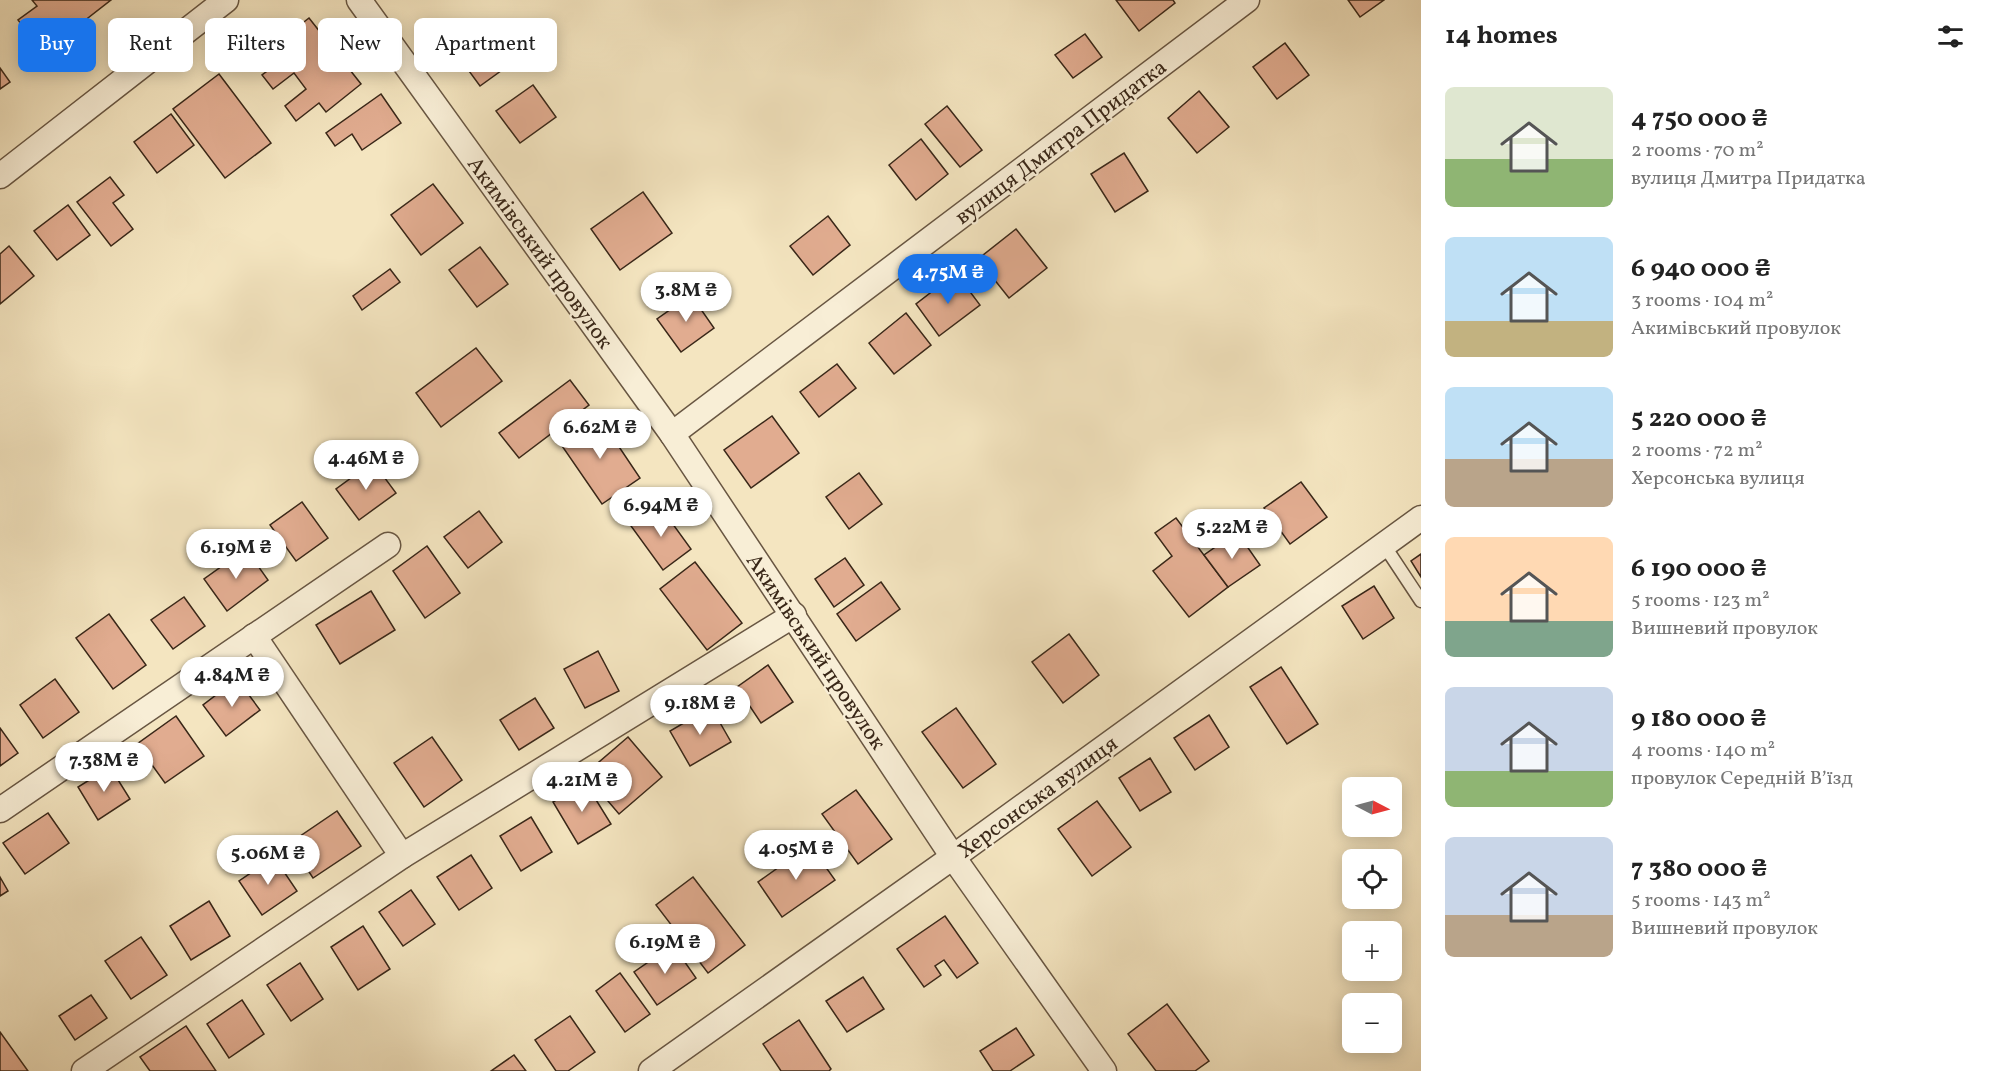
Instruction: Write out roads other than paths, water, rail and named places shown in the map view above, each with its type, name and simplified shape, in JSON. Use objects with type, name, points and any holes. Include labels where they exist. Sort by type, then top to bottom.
[{"type":"street","points":[[0,176],[226,0]]},
{"type":"street","name":"Акимівський провулок","points":[[359,0],[672,434],[953,857],[1104,1071]]},
{"type":"street","name":"вулиця Дмитра Придатка","points":[[672,434],[1247,0]]},
{"type":"street","name":"Херсонська вулиця","points":[[651,1071],[953,857],[1421,518]]},
{"type":"street","points":[[0,810],[387,545]]},
{"type":"street","points":[[84,1071],[402,856],[794,615]]},
{"type":"street","points":[[254,636],[402,856]]},
{"type":"lane","points":[[1384,544],[1421,601]]}]
